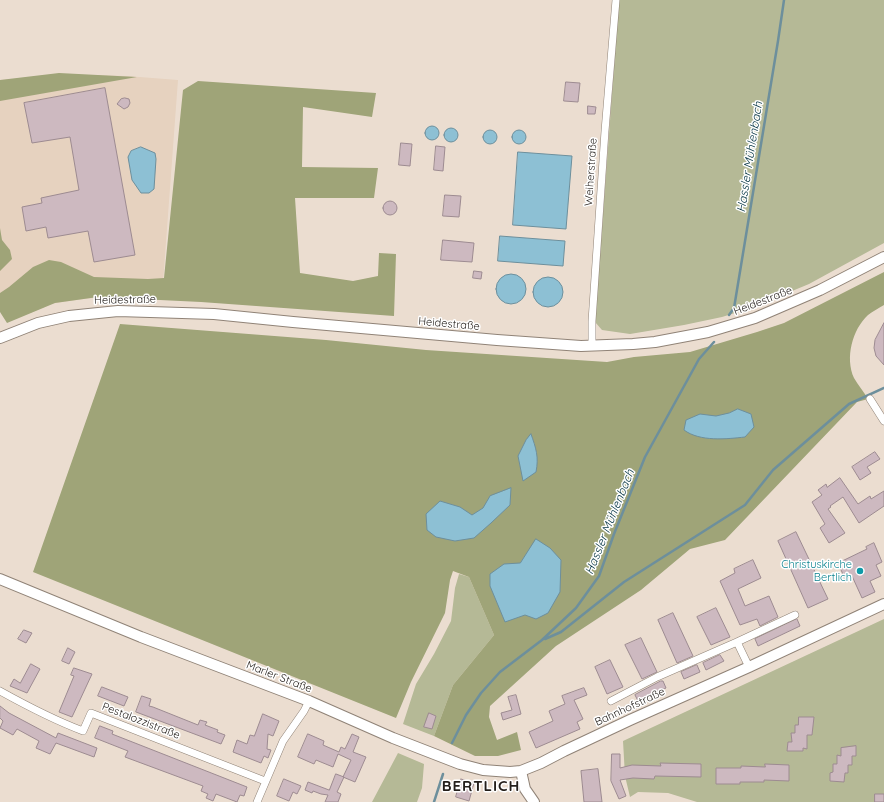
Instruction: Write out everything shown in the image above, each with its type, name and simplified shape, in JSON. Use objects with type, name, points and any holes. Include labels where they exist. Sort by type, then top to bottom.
[{"type":"main road","name":"Heidestraße","points":[[0,338],[38,323],[92,312],[118,311],[214,314],[497,340],[592,346],[655,342],[708,332],[755,318],[820,290],[884,258]]},
{"type":"main road","name":"Marler Straße","points":[[0,579],[141,637],[309,701],[393,738],[460,764],[499,772],[521,771]]},
{"type":"main road","name":"Bahnhofstraße","points":[[521,771],[884,604]]},
{"type":"main road","points":[[521,771],[525,789],[534,802]]},
{"type":"street","name":"Weiherstraße","points":[[592,346],[592,321],[605,131],[616,0]]},
{"type":"street","points":[[870,399],[884,420]]},
{"type":"street","name":"Bahnhofstraße","points":[[611,701],[656,677],[796,615]]},
{"type":"street","points":[[737,642],[749,667]]},
{"type":"street","name":"Pestalozzistraße","points":[[0,690],[22,704],[83,731],[91,713],[265,781]]},
{"type":"street","points":[[257,802],[283,741],[304,711],[309,701]]},
{"type":"shaded area","points":[[84,75],[127,76],[178,80],[162,296],[138,298],[98,297],[0,311],[0,80]]},
{"type":"green space","points":[[619,0],[884,0],[884,243],[809,284],[751,308],[722,317],[630,334],[602,330],[595,322]]},
{"type":"green space","points":[[59,73],[137,77],[0,101],[0,80]]},
{"type":"green space","points":[[198,81],[376,93],[372,117],[303,107],[302,167],[378,168],[374,198],[295,198],[300,273],[353,281],[378,276],[379,253],[396,254],[394,316],[201,302],[98,297],[55,303],[7,323],[0,312],[0,293],[33,267],[49,260],[61,262],[94,277],[148,279],[164,278],[183,90]]},
{"type":"green space","points":[[0,228],[2,240],[10,250],[12,259],[0,271]]},
{"type":"green space","points":[[884,272],[884,305],[868,315],[862,321],[854,336],[850,353],[851,370],[854,378],[868,399],[857,402],[725,540],[690,549],[641,590],[556,646],[490,706],[489,717],[497,740],[517,732],[521,750],[498,756],[475,756],[434,736],[453,685],[494,635],[469,577],[453,571],[450,580],[445,613],[411,682],[396,718],[33,572],[120,324],[326,340],[426,350],[607,362],[634,357],[690,352],[757,332],[784,323]]},
{"type":"green space","points":[[459,574],[469,577],[494,635],[453,685],[434,736],[403,724],[416,684],[451,621],[455,588]]},
{"type":"green space","points":[[884,619],[884,802],[697,802],[668,793],[638,792],[630,797],[625,776],[623,741]]},
{"type":"green space","points":[[398,753],[424,764],[422,788],[417,802],[372,802]]},
{"type":"water","points":[[429,126],[435,126],[439,130],[439,136],[435,140],[429,140],[425,136],[425,130]]},
{"type":"water","points":[[448,128],[454,128],[458,132],[458,138],[454,142],[448,142],[444,138],[444,132]]},
{"type":"water","points":[[490,130],[495,132],[497,137],[495,142],[490,144],[485,142],[483,137],[485,132]]},
{"type":"water","points":[[519,130],[524,132],[526,137],[524,142],[519,144],[514,142],[512,137],[514,132]]},
{"type":"water","points":[[141,147],[155,153],[154,189],[149,193],[141,193],[132,180],[128,157],[131,151]]},
{"type":"water","points":[[518,152],[572,156],[566,229],[513,225]]},
{"type":"water","points":[[500,236],[565,241],[563,266],[498,261]]},
{"type":"water","points":[[511,274],[522,278],[526,289],[522,300],[511,304],[500,300],[496,289],[500,278]]},
{"type":"water","points":[[548,277],[559,281],[563,292],[559,303],[548,307],[537,303],[533,292],[537,281]]},
{"type":"water","points":[[738,409],[751,414],[754,427],[745,437],[714,439],[690,434],[684,430],[686,420],[700,414],[716,416]]},
{"type":"water","points":[[531,434],[536,453],[536,472],[523,481],[518,456],[526,440]]},
{"type":"water","points":[[511,488],[510,505],[474,538],[455,541],[436,537],[427,530],[426,514],[440,501],[460,507],[472,515],[483,508],[490,496]]},
{"type":"water","points":[[536,539],[550,548],[561,560],[560,592],[548,613],[536,619],[525,615],[505,622],[490,586],[490,574],[504,564],[520,563]]},
{"type":"building","points":[[566,82],[580,83],[578,102],[564,101]]},
{"type":"building","points":[[105,88],[135,255],[94,262],[88,231],[48,238],[46,227],[26,231],[22,207],[42,203],[41,198],[79,190],[70,137],[32,143],[24,103]]},
{"type":"building","points":[[121,99],[129,99],[130,103],[128,107],[124,109],[117,104]]},
{"type":"building","points":[[588,106],[596,107],[595,114],[588,114]]},
{"type":"building","points":[[401,143],[412,144],[410,166],[399,165]]},
{"type":"building","points":[[436,146],[445,147],[443,171],[434,170]]},
{"type":"building","points":[[445,195],[461,196],[459,217],[443,216]]},
{"type":"building","points":[[390,201],[395,203],[397,208],[395,213],[390,215],[385,213],[383,208],[385,203]]},
{"type":"building","points":[[443,240],[474,243],[472,262],[441,260]]},
{"type":"building","points":[[474,271],[482,272],[481,279],[473,278]]},
{"type":"building","points":[[884,323],[884,365],[876,356],[874,348],[875,340]]},
{"type":"building","points":[[875,452],[880,459],[867,467],[871,473],[860,480],[852,467]]},
{"type":"building","points":[[840,478],[858,504],[870,496],[871,499],[884,491],[884,506],[859,523],[843,497],[828,509],[845,533],[829,543],[820,528],[825,524],[812,502],[822,495],[818,490],[826,484],[827,487]]},
{"type":"building","points":[[796,532],[828,599],[808,608],[778,541]]},
{"type":"building","name":"Christuskirche Bertlich","points":[[874,543],[882,562],[876,565],[881,576],[870,581],[875,592],[862,598],[852,576],[845,579],[838,563],[867,549],[866,547]]},
{"type":"building","points":[[753,560],[761,578],[738,589],[745,606],[769,596],[778,617],[760,626],[757,619],[740,625],[720,581],[735,573],[734,569]]},
{"type":"building","points":[[716,608],[730,637],[711,645],[697,617]]},
{"type":"building","points":[[673,613],[693,656],[677,663],[658,620]]},
{"type":"building","points":[[797,619],[800,626],[758,646],[755,639]]},
{"type":"building","points":[[24,630],[32,633],[26,643],[18,639]]},
{"type":"building","points":[[641,638],[657,672],[642,679],[625,645]]},
{"type":"building","points":[[68,648],[75,652],[69,664],[62,661]]},
{"type":"building","points":[[720,655],[724,661],[706,670],[703,663]]},
{"type":"building","points":[[610,660],[623,687],[607,694],[595,667]]},
{"type":"building","points":[[31,664],[40,669],[27,693],[10,686],[14,679],[20,683]]},
{"type":"building","points":[[697,665],[700,672],[684,679],[681,672]]},
{"type":"building","points":[[74,668],[92,674],[72,717],[59,712],[74,676],[71,675]]},
{"type":"building","points":[[663,681],[666,688],[638,701],[635,695]]},
{"type":"building","points":[[102,687],[128,697],[124,706],[98,696]]},
{"type":"building","points":[[584,688],[587,695],[574,700],[583,719],[577,722],[580,729],[536,748],[529,732],[553,721],[549,711],[565,704],[562,696]]},
{"type":"building","points":[[516,695],[521,714],[503,720],[501,713],[512,710],[508,697]]},
{"type":"building","points":[[142,696],[151,699],[149,706],[198,725],[200,720],[207,722],[205,725],[218,730],[217,732],[225,735],[221,744],[136,712]]},
{"type":"building","points":[[0,706],[9,713],[56,738],[58,733],[97,748],[94,757],[56,743],[50,754],[36,748],[39,741],[17,729],[13,735],[0,728],[3,721],[0,718]]},
{"type":"building","points":[[429,713],[436,716],[432,729],[424,727]]},
{"type":"building","points":[[263,714],[279,721],[273,736],[268,734],[267,749],[271,750],[268,758],[264,756],[261,763],[233,752],[237,740],[247,744],[250,735],[254,736]]},
{"type":"building","points":[[799,717],[814,717],[812,735],[807,735],[807,749],[803,748],[803,751],[787,751],[788,742],[792,742],[791,733],[795,733],[795,725],[798,725]]},
{"type":"building","points":[[100,726],[113,731],[112,734],[247,787],[244,796],[240,795],[237,802],[216,794],[213,801],[206,798],[208,794],[201,791],[203,786],[125,757],[128,751],[95,738]]},
{"type":"building","points":[[308,734],[324,741],[323,745],[339,752],[341,747],[345,749],[352,734],[359,737],[353,752],[366,757],[355,782],[343,777],[351,760],[338,754],[333,767],[316,760],[314,764],[298,757]]},
{"type":"building","points":[[856,746],[856,756],[852,756],[852,765],[848,765],[848,773],[845,773],[844,782],[830,781],[830,773],[833,772],[833,764],[837,764],[837,755],[841,756],[841,748]]},
{"type":"building","points":[[612,754],[620,754],[620,768],[632,765],[661,766],[660,763],[701,764],[701,777],[655,776],[654,779],[633,778],[620,780],[626,796],[619,799],[611,781]]},
{"type":"building","points":[[765,764],[789,765],[789,781],[764,780],[764,782],[740,782],[740,784],[716,784],[716,768],[741,768],[741,766],[765,767]]},
{"type":"building","points":[[598,769],[602,802],[584,802],[581,771]]},
{"type":"building","points":[[336,774],[344,777],[337,792],[341,794],[338,802],[325,802],[328,795],[313,791],[312,793],[305,790],[308,782],[329,790]]},
{"type":"building","points":[[284,779],[301,786],[297,794],[293,792],[289,801],[277,796]]},
{"type":"building","points":[[461,779],[474,783],[469,801],[456,797]]},
{"type":"building","points":[[875,794],[884,794],[884,802],[875,802]]},
{"type":"waterway","name":"Hassler Mühlenbach","points":[[729,315],[734,308],[784,0]]},
{"type":"waterway","name":"Hassler Mühlenbach","points":[[452,743],[466,715],[481,693],[500,672],[542,640],[576,608],[599,576],[645,457],[699,359],[714,342]]},
{"type":"waterway","points":[[545,639],[561,632],[624,582],[745,505],[773,470],[849,404],[884,388]]},
{"type":"waterway","points":[[434,802],[443,774]]},
{"type":"place","name":"Christuskirche Bertlich","points":[[860,571]]},
{"type":"district","name":"BERTLICH","points":[[481,786]]}]
